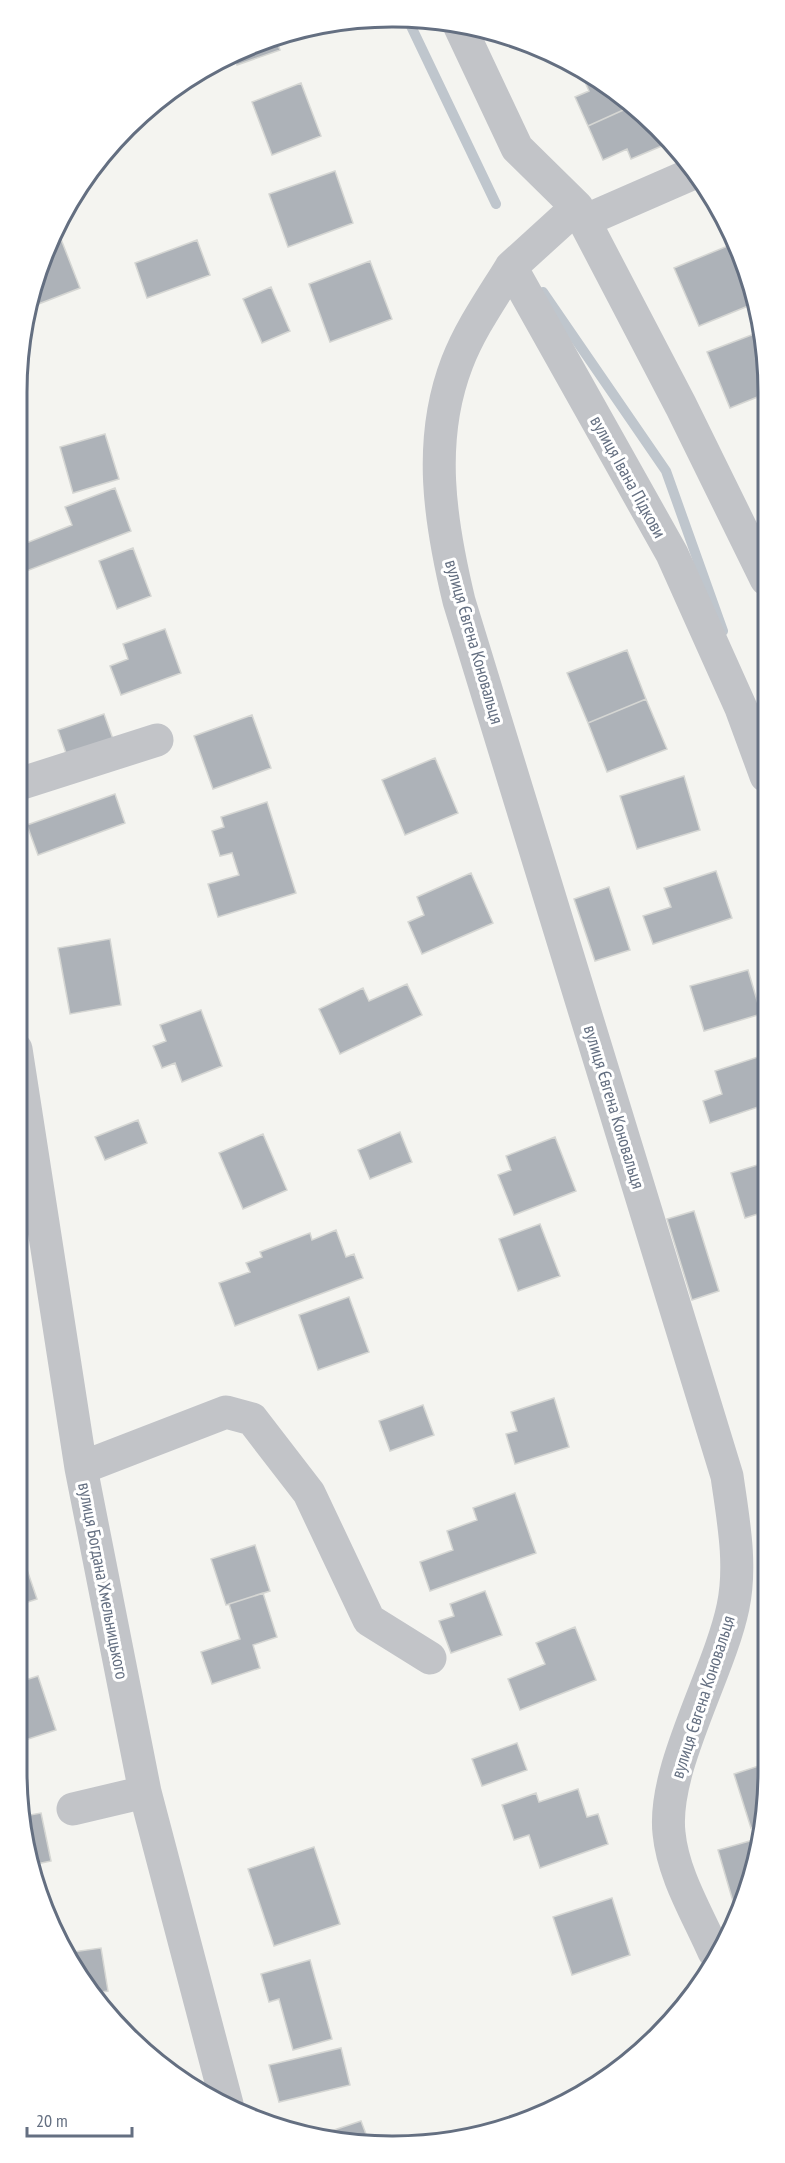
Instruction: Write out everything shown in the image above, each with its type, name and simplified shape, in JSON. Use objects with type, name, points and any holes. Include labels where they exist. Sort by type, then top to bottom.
[{"type":"street","points":[[463,34],[517,148],[581,214],[681,406],[758,563]]},
{"type":"street","points":[[511,267],[581,214],[686,176]]},
{"type":"street","name":"вулиця Івана Підкови","points":[[511,267],[672,554],[741,708],[758,754]]},
{"type":"street","name":"вулиця Євгена Коновальця","points":[[511,267],[470,334],[457,363],[443,424],[438,490],[459,601],[727,1476],[736,1547],[733,1607],[710,1683],[674,1784],[668,1832],[680,1876],[712,1947]]},
{"type":"street","points":[[27,781],[157,740]]},
{"type":"street","name":"вулиця Богдана Хмельницького","points":[[27,1120],[81,1468],[145,1792],[213,2089]]},
{"type":"street","points":[[81,1468],[226,1412],[252,1419],[309,1493],[369,1620],[430,1658]]},
{"type":"street","points":[[73,1809],[145,1792]]},
{"type":"building","points":[[278,45],[280,50],[237,65],[236,63]]},
{"type":"building","points":[[585,82],[623,110],[588,126],[575,97],[589,91]]},
{"type":"building","points":[[301,83],[321,136],[272,155],[252,102]]},
{"type":"building","points":[[623,110],[662,146],[631,159],[627,149],[603,160],[588,126]]},
{"type":"building","points":[[335,171],[353,223],[288,247],[269,194]]},
{"type":"building","points":[[61,239],[80,288],[38,304],[46,275]]},
{"type":"building","points":[[197,240],[210,275],[147,298],[135,263]]},
{"type":"building","points":[[727,246],[739,275],[748,306],[699,326],[674,268]]},
{"type":"building","points":[[370,261],[392,319],[330,342],[309,284]]},
{"type":"building","points":[[271,287],[290,331],[262,343],[243,299]]},
{"type":"building","points":[[753,334],[758,397],[730,408],[707,352]]},
{"type":"building","points":[[105,434],[119,479],[73,493],[60,447]]},
{"type":"building","points":[[115,488],[131,531],[27,571],[27,543],[72,525],[65,507]]},
{"type":"building","points":[[133,548],[151,596],[117,609],[99,561]]},
{"type":"building","points":[[165,629],[181,673],[121,695],[110,666],[128,659],[123,644]]},
{"type":"building","points":[[627,650],[646,699],[588,723],[567,673]]},
{"type":"building","points":[[646,699],[667,749],[607,772],[588,723]]},
{"type":"building","points":[[104,714],[113,739],[67,756],[58,730]]},
{"type":"building","points":[[252,715],[271,768],[213,789],[194,736]]},
{"type":"building","points":[[435,758],[458,813],[405,835],[382,780]]},
{"type":"building","points":[[684,776],[700,830],[637,849],[620,796]]},
{"type":"building","points":[[115,794],[125,823],[38,855],[27,825]]},
{"type":"building","points":[[267,802],[296,893],[218,917],[208,884],[239,875],[232,853],[220,856],[212,831],[224,827],[221,817]]},
{"type":"building","points":[[716,871],[732,918],[653,944],[643,916],[671,907],[664,888]]},
{"type":"building","points":[[471,873],[493,923],[422,954],[408,922],[424,915],[417,897]]},
{"type":"building","points":[[609,887],[630,950],[595,961],[574,899]]},
{"type":"building","points":[[110,939],[121,1005],[70,1014],[58,948]]},
{"type":"building","points":[[748,970],[758,1004],[758,1015],[704,1031],[690,986]]},
{"type":"building","points":[[407,984],[422,1015],[340,1054],[319,1009],[363,988],[369,1001]]},
{"type":"building","points":[[201,1010],[222,1066],[182,1082],[175,1063],[162,1068],[153,1046],[166,1041],[160,1025]]},
{"type":"building","points":[[758,1057],[758,1107],[710,1123],[703,1101],[722,1094],[715,1071]]},
{"type":"building","points":[[138,1120],[147,1143],[105,1160],[95,1137]]},
{"type":"building","points":[[400,1132],[412,1162],[370,1179],[358,1150]]},
{"type":"building","points":[[263,1134],[287,1190],[243,1209],[219,1153]]},
{"type":"building","points":[[555,1137],[576,1191],[514,1215],[498,1175],[511,1170],[506,1156]]},
{"type":"building","points":[[758,1165],[758,1214],[745,1218],[731,1173]]},
{"type":"building","points":[[694,1211],[719,1291],[692,1300],[667,1219]]},
{"type":"building","points":[[540,1224],[560,1276],[518,1291],[499,1239]]},
{"type":"building","points":[[336,1230],[346,1257],[354,1254],[363,1278],[235,1326],[219,1283],[250,1272],[246,1263],[262,1257],[260,1252],[310,1233],[312,1240]]},
{"type":"building","points":[[349,1297],[369,1352],[318,1370],[299,1315]]},
{"type":"building","points":[[554,1398],[569,1447],[515,1464],[506,1434],[517,1431],[511,1412]]},
{"type":"building","points":[[423,1405],[434,1435],[390,1451],[379,1421]]},
{"type":"building","points":[[515,1493],[536,1553],[430,1591],[420,1562],[453,1550],[447,1531],[477,1520],[473,1508]]},
{"type":"building","points":[[255,1545],[270,1591],[226,1605],[211,1559]]},
{"type":"building","points":[[27,1570],[37,1599],[27,1602]]},
{"type":"building","points":[[485,1591],[502,1635],[451,1653],[439,1621],[454,1616],[450,1604]]},
{"type":"building","points":[[263,1593],[277,1637],[253,1645],[260,1668],[212,1684],[201,1652],[240,1639],[229,1604]]},
{"type":"building","points":[[575,1627],[596,1680],[520,1710],[508,1679],[545,1664],[536,1643]]},
{"type":"building","points":[[38,1676],[56,1730],[27,1739],[27,1680]]},
{"type":"building","points":[[517,1743],[527,1770],[482,1786],[472,1759]]},
{"type":"building","points":[[758,1766],[753,1827],[751,1828],[734,1774]]},
{"type":"building","points":[[578,1789],[587,1817],[598,1814],[608,1844],[540,1868],[529,1835],[514,1840],[502,1805],[536,1793],[539,1802]]},
{"type":"building","points":[[41,1813],[51,1861],[39,1864],[30,1815]]},
{"type":"building","points":[[751,1840],[746,1865],[733,1902],[718,1850]]},
{"type":"building","points":[[314,1847],[340,1924],[274,1946],[248,1869]]},
{"type":"building","points":[[612,1898],[630,1955],[572,1975],[553,1917]]},
{"type":"building","points":[[101,1948],[108,1991],[102,1992],[75,1952]]},
{"type":"building","points":[[310,1960],[332,2039],[293,2050],[279,1999],[269,2002],[261,1974]]},
{"type":"building","points":[[341,2048],[350,2085],[279,2102],[269,2065]]},
{"type":"building","points":[[361,2121],[366,2135],[345,2133],[332,2131]]},
{"type":"waterway","points":[[412,28],[496,204]]},
{"type":"waterway","points":[[543,292],[666,471],[723,631]]}]
